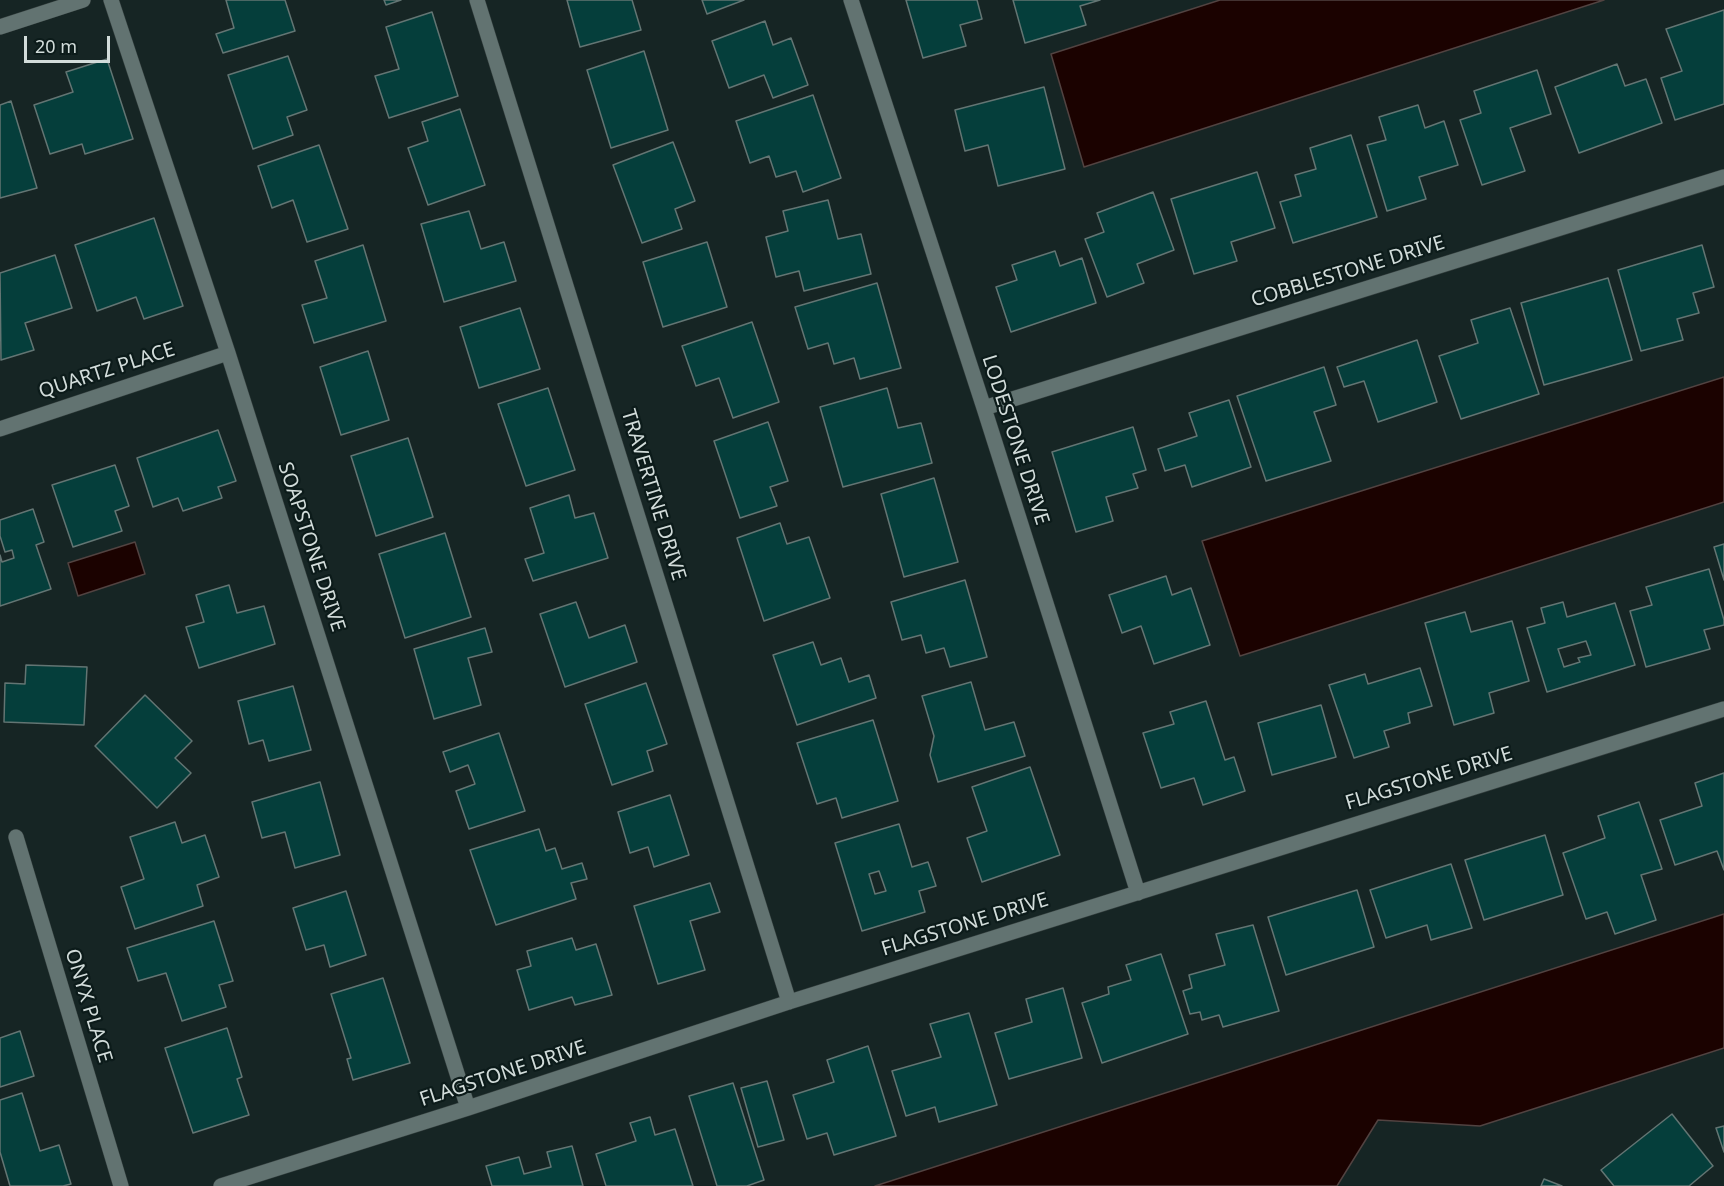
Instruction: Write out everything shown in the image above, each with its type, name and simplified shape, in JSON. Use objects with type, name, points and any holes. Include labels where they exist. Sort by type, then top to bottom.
[{"type":"street","points":[[0,27],[83,0]]},
{"type":"street","name":"SOAPSTONE DRIVE","points":[[111,0],[228,353],[468,1108]]},
{"type":"street","name":"TRAVERTINE DRIVE","points":[[477,0],[789,1002]]},
{"type":"street","name":"LODESTONE DRIVE","points":[[850,0],[984,408],[1138,893]]},
{"type":"street","name":"COBBLESTONE DRIVE","points":[[984,408],[1724,177]]},
{"type":"street","name":"QUARTZ PLACE","points":[[0,429],[228,353]]},
{"type":"street","name":"FLAGSTONE DRIVE","points":[[221,1186],[468,1108],[789,1002],[1724,709]]},
{"type":"street","name":"ONYX PLACE","points":[[16,837],[121,1186]]},
{"type":"shaded area","points":[[1220,0],[1604,0],[1084,167],[1051,54]]},
{"type":"shaded area","points":[[1724,377],[1724,502],[1240,656],[1202,541]]},
{"type":"shaded area","points":[[135,542],[145,574],[78,596],[68,563]]},
{"type":"shaded area","points":[[1724,914],[1724,1048],[1480,1126],[1378,1120],[1337,1186],[875,1186]]},
{"type":"building","points":[[226,0],[285,0],[295,31],[223,53],[216,34],[234,28]]},
{"type":"building","points":[[384,0],[401,0],[386,5]]},
{"type":"building","points":[[567,0],[632,0],[641,30],[580,47]]},
{"type":"building","points":[[702,0],[744,0],[707,14]]},
{"type":"building","points":[[906,0],[977,0],[982,19],[960,25],[966,46],[923,58]]},
{"type":"building","points":[[1013,0],[1100,0],[1080,6],[1086,25],[1025,43]]},
{"type":"building","points":[[1724,10],[1724,104],[1675,120],[1661,78],[1682,71],[1666,29]]},
{"type":"building","points":[[432,12],[458,96],[389,118],[375,76],[399,69],[386,27]]},
{"type":"building","points":[[765,21],[773,45],[791,38],[808,85],[773,98],[764,75],[729,88],[712,41]]},
{"type":"building","points":[[644,51],[668,130],[611,148],[587,70]]},
{"type":"building","points":[[288,56],[307,110],[287,117],[293,135],[253,149],[228,75]]},
{"type":"building","points":[[107,59],[133,139],[85,154],[82,144],[50,154],[34,105],[73,92],[66,72]]},
{"type":"building","points":[[1617,64],[1625,86],[1646,79],[1662,123],[1579,153],[1555,87]]},
{"type":"building","points":[[1537,70],[1551,114],[1510,128],[1525,171],[1482,185],[1460,120],[1481,113],[1474,91]]},
{"type":"building","points":[[1044,87],[1065,169],[998,186],[988,145],[965,151],[955,110]]},
{"type":"building","points":[[813,95],[841,178],[803,192],[796,171],[776,177],[769,156],[750,163],[736,121]]},
{"type":"building","points":[[11,101],[37,188],[0,198],[0,105]]},
{"type":"building","points":[[1418,105],[1425,128],[1444,121],[1458,165],[1419,177],[1426,199],[1387,211],[1367,145],[1386,140],[1379,117]]},
{"type":"building","points":[[460,109],[485,185],[428,205],[408,148],[428,141],[422,122]]},
{"type":"building","points":[[1351,135],[1377,217],[1293,243],[1280,202],[1301,196],[1295,175],[1316,169],[1310,148]]},
{"type":"building","points":[[673,142],[695,201],[675,209],[682,229],[642,243],[613,165]]},
{"type":"building","points":[[319,145],[348,229],[307,242],[293,200],[272,208],[258,166]]},
{"type":"building","points":[[1257,172],[1275,228],[1231,242],[1237,261],[1194,274],[1171,199]]},
{"type":"building","points":[[1153,192],[1174,250],[1137,264],[1144,283],[1107,297],[1085,239],[1104,232],[1097,213]]},
{"type":"building","points":[[828,200],[838,239],[861,234],[871,274],[804,291],[799,271],[776,277],[766,237],[788,231],[783,211]]},
{"type":"building","points":[[469,211],[481,249],[504,242],[516,281],[444,302],[421,224]]},
{"type":"building","points":[[154,218],[183,306],[144,319],[136,297],[97,311],[75,245]]},
{"type":"building","points":[[707,242],[727,307],[663,327],[643,262]]},
{"type":"building","points":[[363,245],[386,321],[314,343],[302,305],[327,298],[315,261]]},
{"type":"building","points":[[1702,245],[1714,287],[1693,293],[1699,313],[1677,319],[1683,340],[1641,351],[1618,270]]},
{"type":"building","points":[[1055,251],[1060,266],[1082,258],[1096,303],[1011,332],[996,287],[1017,280],[1012,265]]},
{"type":"building","points":[[55,255],[72,308],[25,323],[34,350],[1,360],[0,273]]},
{"type":"building","points":[[1608,278],[1632,360],[1544,385],[1521,303]]},
{"type":"building","points":[[877,283],[901,368],[860,379],[854,358],[834,364],[828,343],[808,349],[795,307]]},
{"type":"building","points":[[520,308],[540,369],[479,388],[460,327]]},
{"type":"building","points":[[1510,308],[1539,394],[1461,419],[1439,356],[1478,343],[1471,320]]},
{"type":"building","points":[[752,322],[779,402],[733,418],[719,378],[696,386],[682,346]]},
{"type":"building","points":[[1417,340],[1437,402],[1378,422],[1364,381],[1344,387],[1337,367]]},
{"type":"building","points":[[368,351],[389,420],[341,435],[320,367]]},
{"type":"building","points":[[1324,367],[1336,405],[1314,412],[1331,461],[1266,481],[1237,396]]},
{"type":"building","points":[[548,388],[575,470],[526,486],[498,404]]},
{"type":"building","points":[[887,388],[898,428],[921,423],[932,463],[843,487],[820,407]]},
{"type":"building","points":[[1229,400],[1251,467],[1192,487],[1185,465],[1165,471],[1158,449],[1197,436],[1189,413]]},
{"type":"building","points":[[768,422],[788,481],[770,487],[777,506],[740,518],[714,441]]},
{"type":"building","points":[[1133,427],[1146,470],[1133,474],[1138,488],[1106,497],[1113,521],[1076,532],[1052,452]]},
{"type":"building","points":[[218,430],[236,481],[218,487],[222,498],[183,511],[178,498],[153,507],[137,458]]},
{"type":"building","points":[[408,438],[433,517],[376,536],[351,456]]},
{"type":"building","points":[[115,465],[129,506],[115,511],[122,531],[73,547],[52,485]]},
{"type":"building","points":[[934,478],[958,562],[904,577],[881,494]]},
{"type":"building","points":[[569,495],[575,518],[594,513],[608,558],[533,581],[525,559],[544,553],[530,508]]},
{"type":"building","points":[[33,509],[44,542],[36,545],[51,589],[0,606],[0,555],[2,562],[14,558],[12,550],[5,552],[0,536],[0,520]]},
{"type":"building","points":[[780,523],[787,544],[809,537],[830,598],[764,621],[737,538]]},
{"type":"building","points":[[445,533],[471,617],[405,638],[379,554]]},
{"type":"building","points":[[1724,544],[1724,580],[1714,547]]},
{"type":"building","points":[[1709,569],[1724,620],[1724,625],[1704,630],[1710,649],[1646,667],[1630,611],[1652,605],[1646,587]]},
{"type":"building","points":[[1166,576],[1172,595],[1191,588],[1210,645],[1154,664],[1141,626],[1122,633],[1109,595]]},
{"type":"building","points":[[965,580],[987,657],[950,667],[944,648],[926,653],[921,635],[902,640],[891,602]]},
{"type":"building","points":[[229,585],[237,613],[264,606],[275,644],[199,668],[186,627],[204,622],[196,595]]},
{"type":"building","points":[[576,602],[589,638],[625,625],[637,662],[565,687],[540,614]]},
{"type":"building","points":[[1563,602],[1567,617],[1615,603],[1635,665],[1547,692],[1527,628],[1545,623],[1541,608]],"holes":[[[1586,641],[1591,655],[1578,658],[1580,662],[1564,667],[1558,649]]]},
{"type":"building","points":[[1465,612],[1471,632],[1512,621],[1529,681],[1489,693],[1494,713],[1454,725],[1425,623]]},
{"type":"building","points":[[485,628],[492,652],[468,658],[481,705],[434,719],[414,649]]},
{"type":"building","points":[[813,642],[821,665],[841,658],[849,682],[869,675],[876,698],[797,725],[773,655]]},
{"type":"building","points":[[26,665],[87,667],[84,725],[4,722],[5,683],[25,684]]},
{"type":"building","points":[[1420,668],[1432,706],[1408,713],[1410,723],[1384,731],[1389,747],[1354,758],[1329,685],[1365,674],[1368,684]]},
{"type":"building","points":[[971,682],[985,730],[1014,722],[1025,756],[938,782],[930,755],[934,736],[922,696]]},
{"type":"building","points":[[646,683],[667,744],[647,751],[653,771],[612,785],[585,704]]},
{"type":"building","points":[[293,686],[311,750],[269,761],[263,740],[249,744],[238,701]]},
{"type":"building","points":[[145,695],[192,741],[175,758],[191,773],[157,808],[95,746]]},
{"type":"building","points":[[1206,701],[1225,760],[1234,757],[1245,791],[1203,805],[1194,778],[1161,788],[1143,733],[1174,724],[1170,712]]},
{"type":"building","points":[[1321,705],[1336,757],[1272,775],[1258,723]]},
{"type":"building","points":[[873,720],[898,801],[842,818],[836,798],[817,804],[797,743]]},
{"type":"building","points":[[499,733],[525,811],[469,829],[456,791],[475,784],[468,765],[450,772],[443,752]]},
{"type":"building","points":[[1030,767],[1060,855],[982,882],[967,838],[987,831],[972,787]]},
{"type":"building","points":[[1724,773],[1724,870],[1717,851],[1675,865],[1660,820],[1702,806],[1695,783]]},
{"type":"building","points":[[320,782],[340,855],[295,868],[285,832],[262,838],[252,802]]},
{"type":"building","points":[[670,795],[689,855],[654,867],[648,847],[630,853],[618,812]]},
{"type":"building","points":[[1639,802],[1662,869],[1641,875],[1656,920],[1615,934],[1607,912],[1586,919],[1563,853],[1605,838],[1598,816]]},
{"type":"building","points":[[175,822],[182,843],[205,835],[219,877],[197,885],[203,906],[135,929],[121,887],[144,879],[130,837]]},
{"type":"building","points":[[899,824],[912,867],[928,862],[936,886],[919,891],[925,912],[862,931],[835,843]],"holes":[[[879,871],[886,891],[875,894],[869,874]]]},
{"type":"building","points":[[539,829],[546,851],[555,848],[562,869],[582,863],[587,879],[571,883],[576,899],[496,925],[470,850]]},
{"type":"building","points":[[1545,835],[1563,895],[1484,920],[1465,860]]},
{"type":"building","points":[[1451,864],[1472,928],[1431,940],[1427,925],[1386,938],[1370,890]]},
{"type":"building","points":[[710,883],[720,912],[690,921],[705,970],[658,984],[634,906]]},
{"type":"building","points":[[1357,890],[1374,947],[1286,975],[1268,917]]},
{"type":"building","points":[[346,891],[366,955],[330,967],[324,945],[306,950],[293,908]]},
{"type":"building","points":[[214,921],[233,981],[219,985],[226,1007],[182,1021],[166,973],[138,981],[127,948]]},
{"type":"building","points":[[1253,925],[1279,1011],[1223,1027],[1219,1015],[1202,1020],[1200,1012],[1190,1014],[1183,991],[1192,988],[1189,975],[1225,965],[1216,934]]},
{"type":"building","points":[[572,938],[576,950],[596,944],[612,995],[575,1005],[572,997],[529,1010],[517,970],[531,966],[527,951]]},
{"type":"building","points":[[1161,954],[1188,1034],[1102,1063],[1082,1003],[1109,994],[1108,987],[1131,980],[1126,965]]},
{"type":"building","points":[[383,978],[410,1063],[353,1080],[347,1059],[351,1058],[331,994]]},
{"type":"building","points":[[1063,988],[1082,1058],[1009,1079],[995,1033],[1032,1022],[1026,999]]},
{"type":"building","points":[[969,1013],[997,1105],[939,1122],[935,1107],[906,1116],[892,1071],[941,1057],[930,1024]]},
{"type":"building","points":[[227,1028],[242,1077],[237,1079],[249,1115],[193,1133],[165,1048]]},
{"type":"building","points":[[20,1031],[34,1076],[0,1087],[0,1038]]},
{"type":"building","points":[[868,1046],[896,1136],[834,1155],[827,1133],[807,1139],[793,1095],[834,1082],[827,1060]]},
{"type":"building","points":[[767,1081],[784,1140],[758,1147],[741,1088]]},
{"type":"building","points":[[733,1083],[764,1180],[747,1186],[717,1186],[689,1096]]},
{"type":"building","points":[[22,1093],[40,1151],[59,1145],[71,1184],[10,1186],[0,1152],[0,1100]]},
{"type":"building","points":[[1672,1114],[1713,1166],[1689,1186],[1614,1186],[1601,1170]]},
{"type":"building","points":[[650,1117],[655,1135],[675,1129],[693,1186],[606,1186],[596,1154],[636,1141],[630,1123]]},
{"type":"building","points":[[1724,1126],[1724,1152],[1716,1128]]},
{"type":"building","points":[[572,1146],[583,1186],[492,1186],[486,1166],[519,1157],[524,1174],[551,1167],[547,1152]]},
{"type":"building","points":[[1544,1179],[1562,1186],[1541,1186]]}]
